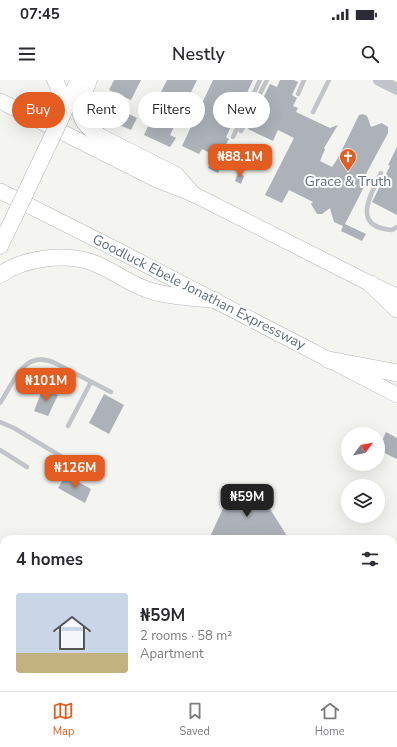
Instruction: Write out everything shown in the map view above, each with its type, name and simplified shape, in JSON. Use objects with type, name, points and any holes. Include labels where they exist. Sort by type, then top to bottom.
[{"type":"highway","points":[[55,80],[60,92]]},
{"type":"highway","points":[[65,109],[79,80]]},
{"type":"highway","points":[[89,80],[80,101],[82,117],[94,132],[176,175],[193,194]]},
{"type":"highway","points":[[0,246],[56,128]]},
{"type":"highway","points":[[0,275],[34,260],[65,257],[91,262],[144,289],[215,300]]},
{"type":"highway","points":[[371,284],[397,309]]},
{"type":"highway","points":[[329,360],[397,372]]},
{"type":"main road","points":[[0,101],[157,180],[193,194],[397,296]]},
{"type":"main road","name":"Goodluck Ebele Jonathan Expressway","points":[[0,191],[215,300],[397,395]]},
{"type":"street","points":[[379,80],[397,88]]},
{"type":"lane","points":[[233,137],[260,80]]},
{"type":"lane","points":[[241,131],[267,80]]},
{"type":"lane","points":[[298,94],[304,80]]},
{"type":"lane","points":[[313,112],[329,80]]},
{"type":"lane","points":[[381,173],[368,201],[366,215],[368,220],[382,228],[392,230],[397,227]]},
{"type":"lane","points":[[0,402],[25,365],[36,359],[47,360],[111,392]]},
{"type":"lane","points":[[68,426],[91,382]]},
{"type":"lane","points":[[0,422],[14,428],[82,469]]},
{"type":"lane","points":[[0,450],[27,467]]},
{"type":"building","points":[[114,80],[141,80],[131,100],[130,92],[113,92],[109,90]]},
{"type":"building","points":[[167,80],[197,80],[191,92],[161,92]]},
{"type":"building","points":[[213,80],[253,80],[247,92],[213,92],[213,128],[230,128],[226,137],[229,139],[224,148],[238,154],[233,163],[225,159],[218,173],[208,168],[214,155],[202,149],[199,154],[182,146],[190,128],[205,128],[205,97]]},
{"type":"building","points":[[280,80],[294,80],[298,82],[292,95],[297,98],[293,106],[298,108],[296,112],[330,128],[338,125],[324,148],[325,149],[320,161],[332,167],[359,115],[363,114],[367,116],[371,127],[382,123],[388,127],[388,133],[367,172],[364,182],[366,183],[345,224],[366,234],[362,241],[341,231],[343,226],[334,222],[330,208],[322,214],[317,214],[311,204],[313,202],[289,190],[282,203],[265,195],[294,138],[278,130],[273,141],[248,129],[270,128],[270,92],[266,92],[270,84],[277,87]]},
{"type":"building","points":[[130,114],[137,118],[131,130],[126,128],[130,128]]},
{"type":"building","points":[[147,128],[173,128],[170,135],[176,138],[170,147],[144,135]]},
{"type":"building","points":[[397,147],[397,215],[372,202],[390,166],[388,165]]},
{"type":"building","points":[[238,173],[244,176],[241,184],[235,181]]},
{"type":"building","points":[[43,388],[58,395],[48,416],[34,411]]},
{"type":"building","points":[[104,394],[124,405],[109,434],[89,423]]},
{"type":"building","points":[[386,432],[397,438],[397,459],[385,453]]},
{"type":"building","points":[[66,475],[91,489],[85,503],[58,488]]},
{"type":"building","points":[[256,487],[286,535],[211,535],[231,491]]},
{"type":"place","name":"Grace & Truth","points":[[348,172]]}]
